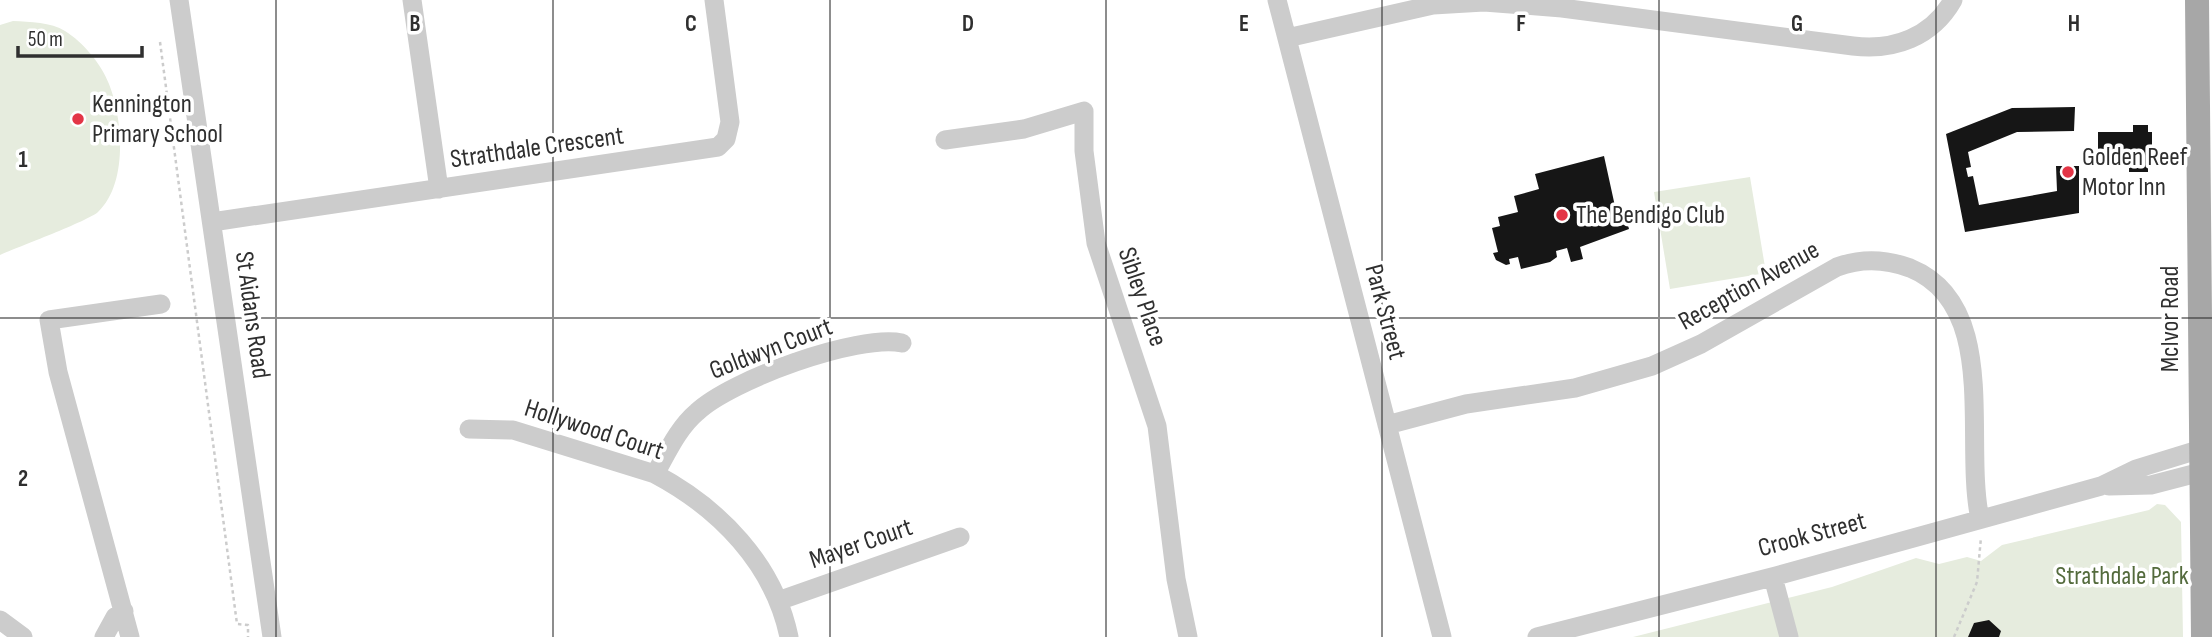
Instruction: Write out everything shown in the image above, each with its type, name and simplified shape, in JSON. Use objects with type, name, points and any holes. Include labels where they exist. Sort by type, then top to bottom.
[{"type":"main road","name":"McIvor Road","points":[[2197,0],[2207,459],[2203,637]]},
{"type":"street","name":"St Aidans Road","points":[[179,0],[272,637]]},
{"type":"street","points":[[412,0],[439,189]]},
{"type":"street","name":"Strathdale Crescent","points":[[212,222],[718,147],[726,139],[730,122],[714,0]]},
{"type":"street","name":"Park Street","points":[[1277,0],[1442,637]]},
{"type":"street","points":[[1287,38],[1433,5],[1484,2],[1549,6],[1853,46],[1884,47],[1906,41],[1926,31],[1944,15],[1953,0]]},
{"type":"street","name":"Sibley Place","points":[[945,140],[1024,129],[1084,111],[1084,151],[1096,243],[1157,426],[1176,579],[1188,637]]},
{"type":"street","name":"Reception Avenue","points":[[1387,425],[1474,402],[1575,388],[1652,366],[1700,344],[1837,267],[1881,261],[1903,265],[1932,280],[1950,298],[1962,318],[1971,361],[1973,475],[1980,519]]},
{"type":"street","points":[[130,637],[58,372],[49,320],[161,304]]},
{"type":"street","name":"Goldwyn Court","points":[[655,474],[695,413],[734,386],[861,342],[888,340],[902,343]]},
{"type":"street","name":"Hollywood Court","points":[[469,429],[513,430],[655,474],[696,499],[735,534],[766,578],[778,601],[789,637]]},
{"type":"street","name":"Crook Street","points":[[1537,637],[1773,577],[2101,486],[2136,469],[2207,459]]},
{"type":"street","name":"Mayer Court","points":[[778,601],[960,537]]},
{"type":"street","points":[[1773,577],[1789,637]]},
{"type":"street","points":[[104,637],[115,617],[124,611]]},
{"type":"street","points":[[0,620],[23,637]]},
{"type":"path","points":[[160,42],[237,624],[248,625],[248,637]]},
{"type":"path","points":[[1954,637],[1977,582],[1982,532],[1980,519]]},
{"type":"green space","points":[[13,21],[59,28],[78,41],[91,55],[102,69],[114,98],[120,132],[120,151],[114,185],[108,200],[98,212],[0,255],[0,25]]},
{"type":"green space","points":[[1750,177],[1766,273],[1670,289],[1654,192]]},
{"type":"green space","name":"Strathdale Park","points":[[2157,504],[2165,505],[2181,522],[2183,637],[1633,637],[1832,587],[1916,558],[1939,564],[1967,557],[1981,561],[2002,545],[2149,510]]},
{"type":"building","name":"Golden Reef Motor Inn","points":[[2075,107],[2074,131],[2017,132],[1968,152],[1971,167],[1966,168],[1968,177],[1973,176],[1979,205],[2057,191],[2056,166],[2079,166],[2079,213],[1965,232],[1946,134],[2012,108]]},
{"type":"building","points":[[2133,125],[2148,125],[2148,132],[2152,132],[2152,154],[2148,154],[2148,172],[2129,172],[2129,155],[2098,155],[2098,132],[2133,132]]},
{"type":"building","name":"The Bendigo Club","points":[[1604,156],[1618,220],[1626,218],[1629,229],[1580,247],[1583,259],[1571,262],[1567,248],[1556,251],[1557,257],[1550,262],[1521,269],[1518,257],[1509,259],[1510,264],[1506,265],[1496,260],[1493,253],[1498,252],[1492,228],[1500,226],[1498,217],[1518,212],[1514,196],[1539,189],[1535,174]]},
{"type":"building","points":[[1989,620],[2001,631],[1999,637],[1968,637],[1974,623]]},
{"type":"place","name":"Kennington Primary School","points":[[78,119]]},
{"type":"place","name":"Golden Reef Motor Inn","points":[[2068,172]]},
{"type":"place","name":"The Bendigo Club","points":[[1562,215]]}]
